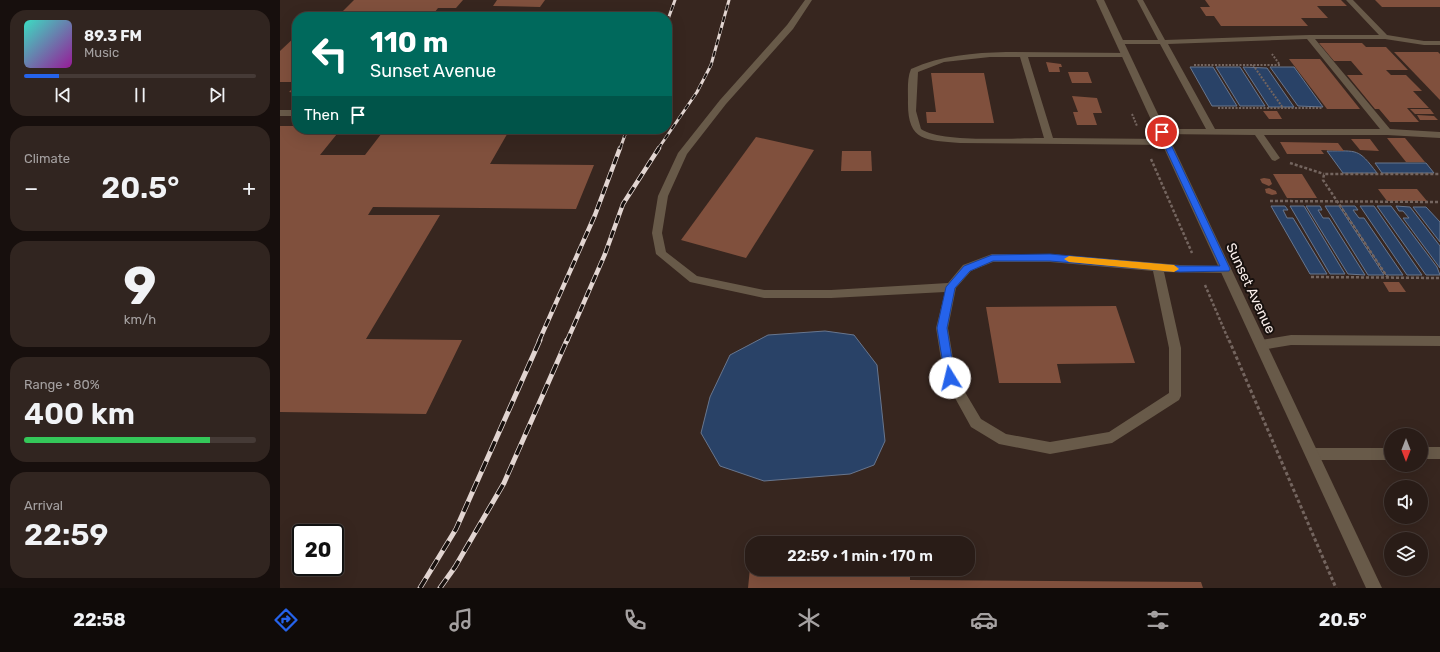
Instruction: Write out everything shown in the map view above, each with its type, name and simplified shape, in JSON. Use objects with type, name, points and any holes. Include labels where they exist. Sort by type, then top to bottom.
[{"type":"street","name":"Sunset Avenue","points":[[1100,0],[1374,588]]},
{"type":"street","points":[[280,113],[292,113]]},
{"type":"lane","points":[[810,0],[790,27],[723,102],[683,153],[662,196],[657,233],[661,254],[694,279],[764,294],[832,294],[951,287]]},
{"type":"lane","points":[[1140,0],[1212,132]]},
{"type":"lane","points":[[1349,0],[1384,37]]},
{"type":"lane","points":[[1120,42],[1199,42],[1308,37],[1384,37],[1424,43],[1440,42]]},
{"type":"lane","points":[[1308,37],[1388,132]]},
{"type":"lane","points":[[1126,55],[1023,55],[949,58],[926,64],[914,71],[911,85],[914,126],[919,133],[936,138],[960,140],[1143,141],[1164,137],[1212,132],[1388,132],[1440,135]]},
{"type":"lane","points":[[1023,55],[1050,141]]},
{"type":"lane","points":[[1258,132],[1275,158]]},
{"type":"lane","points":[[1158,267],[1175,348],[1175,396],[1112,437],[1050,448],[1004,440],[976,423],[950,378],[942,328],[951,287],[967,268],[992,258],[1050,258],[1158,267],[1226,269]]},
{"type":"lane","points":[[1261,345],[1291,340],[1440,341]]},
{"type":"lane","points":[[1428,453],[1440,453]]},
{"type":"lane","points":[[1312,454],[1384,454]]},
{"type":"path","points":[[1190,65],[1280,65],[1261,39]]},
{"type":"path","points":[[1253,65],[1283,108]]},
{"type":"path","points":[[1214,108],[1322,108]]},
{"type":"path","points":[[1131,112],[1336,588]]},
{"type":"path","points":[[1275,158],[1324,174],[1440,174]]},
{"type":"path","points":[[1324,174],[1323,180],[1388,278]]},
{"type":"path","points":[[1270,201],[1440,202]]},
{"type":"path","points":[[1311,277],[1440,278]]},
{"type":"water","points":[[1190,67],[1213,67],[1237,106],[1212,106]]},
{"type":"water","points":[[1216,67],[1240,67],[1265,106],[1240,106]]},
{"type":"water","points":[[1243,67],[1267,68],[1294,107],[1269,107]]},
{"type":"water","points":[[1270,67],[1294,67],[1323,107],[1298,106]]},
{"type":"water","points":[[1327,151],[1351,151],[1361,155],[1377,173],[1343,173]]},
{"type":"water","points":[[1375,163],[1426,163],[1434,173],[1382,173]]},
{"type":"water","points":[[1271,206],[1285,206],[1288,210],[1283,210],[1287,218],[1293,218],[1327,274],[1310,274]]},
{"type":"water","points":[[1290,206],[1304,206],[1345,274],[1330,274]]},
{"type":"water","points":[[1306,206],[1320,206],[1322,210],[1318,210],[1323,218],[1329,218],[1365,275],[1348,274]]},
{"type":"water","points":[[1325,206],[1339,206],[1384,275],[1368,275]]},
{"type":"water","points":[[1341,206],[1355,206],[1358,210],[1353,210],[1359,218],[1364,218],[1403,275],[1386,275]]},
{"type":"water","points":[[1360,206],[1374,206],[1422,275],[1407,275]]},
{"type":"water","points":[[1377,206],[1391,206],[1437,267],[1440,275],[1426,275]]},
{"type":"water","points":[[1396,206],[1410,207],[1440,246],[1440,268],[1403,218],[1409,218],[1403,211],[1399,211]]},
{"type":"water","points":[[1413,207],[1426,207],[1440,222],[1440,242]]},
{"type":"water","points":[[825,331],[854,335],[877,365],[885,441],[874,465],[850,474],[764,481],[720,466],[701,433],[710,397],[730,355],[768,335]]},
{"type":"building","points":[[354,0],[463,0],[456,8],[438,8],[435,12],[342,12]]},
{"type":"building","points":[[497,0],[545,0],[540,7],[493,6]]},
{"type":"building","points":[[1205,0],[1341,0],[1347,6],[1317,6],[1328,18],[1301,18],[1308,26],[1221,26],[1214,16],[1206,16],[1200,7],[1210,7]]},
{"type":"building","points":[[1375,0],[1440,0],[1440,7],[1382,7]]},
{"type":"building","points":[[292,40],[292,82],[280,82],[280,51]]},
{"type":"building","points":[[1319,43],[1362,43],[1366,47],[1386,47],[1408,70],[1386,70],[1391,75],[1406,75],[1422,91],[1413,91],[1429,108],[1407,108],[1419,122],[1390,122],[1379,109],[1375,109],[1347,75],[1363,75],[1351,61],[1334,61]]},
{"type":"building","points":[[1394,52],[1438,52],[1440,54],[1440,100]]},
{"type":"building","points":[[1289,59],[1320,59],[1360,109],[1327,109]]},
{"type":"building","points":[[1046,62],[1061,64],[1062,67],[1059,67],[1060,72],[1049,72]]},
{"type":"building","points":[[1068,72],[1088,72],[1092,83],[1072,83]]},
{"type":"building","points":[[931,73],[984,73],[994,123],[927,123],[926,112],[936,112]]},
{"type":"building","points":[[1072,96],[1097,98],[1102,113],[1093,113],[1097,125],[1077,125],[1073,112],[1078,112]]},
{"type":"building","points":[[1410,109],[1430,109],[1434,114],[1415,114]]},
{"type":"building","points":[[1263,111],[1277,111],[1282,119],[1269,119]]},
{"type":"building","points":[[1417,115],[1434,116],[1438,120],[1420,120]]},
{"type":"building","points":[[280,126],[292,126],[292,134],[337,134],[320,155],[365,155],[381,134],[507,134],[490,164],[594,165],[576,209],[373,207],[368,215],[440,215],[366,339],[462,340],[426,414],[280,412]]},
{"type":"building","points":[[756,137],[814,150],[746,258],[681,240]]},
{"type":"building","points":[[1387,138],[1405,138],[1425,162],[1406,162]]},
{"type":"building","points":[[1351,139],[1370,139],[1379,151],[1360,150]]},
{"type":"building","points":[[1280,142],[1338,143],[1344,151],[1321,150],[1324,154],[1287,154]]},
{"type":"building","points":[[842,151],[871,151],[872,171],[841,171]]},
{"type":"building","points":[[1273,174],[1302,174],[1317,198],[1287,198]]},
{"type":"building","points":[[1260,179],[1270,179],[1272,184],[1269,186],[1262,183]]},
{"type":"building","points":[[1269,188],[1276,191],[1277,194],[1272,195],[1266,193],[1265,189]]},
{"type":"building","points":[[1378,189],[1417,189],[1427,201],[1387,201]]},
{"type":"building","points":[[1383,282],[1399,282],[1406,292],[1389,292]]},
{"type":"building","points":[[1116,306],[1135,363],[1057,364],[1061,383],[999,383],[986,307]]},
{"type":"building","points":[[749,576],[910,576],[910,580],[1201,582],[1203,588],[748,588]]},
{"type":"railway","points":[[671,12],[675,0]]},
{"type":"railway","points":[[672,129],[697,92],[711,65],[729,0]]},
{"type":"railway","points":[[620,149],[625,134]]},
{"type":"railway","points":[[658,149],[668,134]]},
{"type":"railway","points":[[539,341],[595,215],[620,148]]},
{"type":"railway","points":[[567,341],[605,254],[623,204],[659,148]]},
{"type":"railway","points":[[420,588],[456,529],[540,340]]},
{"type":"railway","points":[[440,588],[455,567],[504,483],[567,340]]},
{"type":"slow traffic","points":[[1069,259],[1174,269]]},
{"type":"route","points":[[950,378],[942,328],[951,287],[967,268],[992,258],[1050,258],[1180,269],[1226,269],[1162,132]]}]
